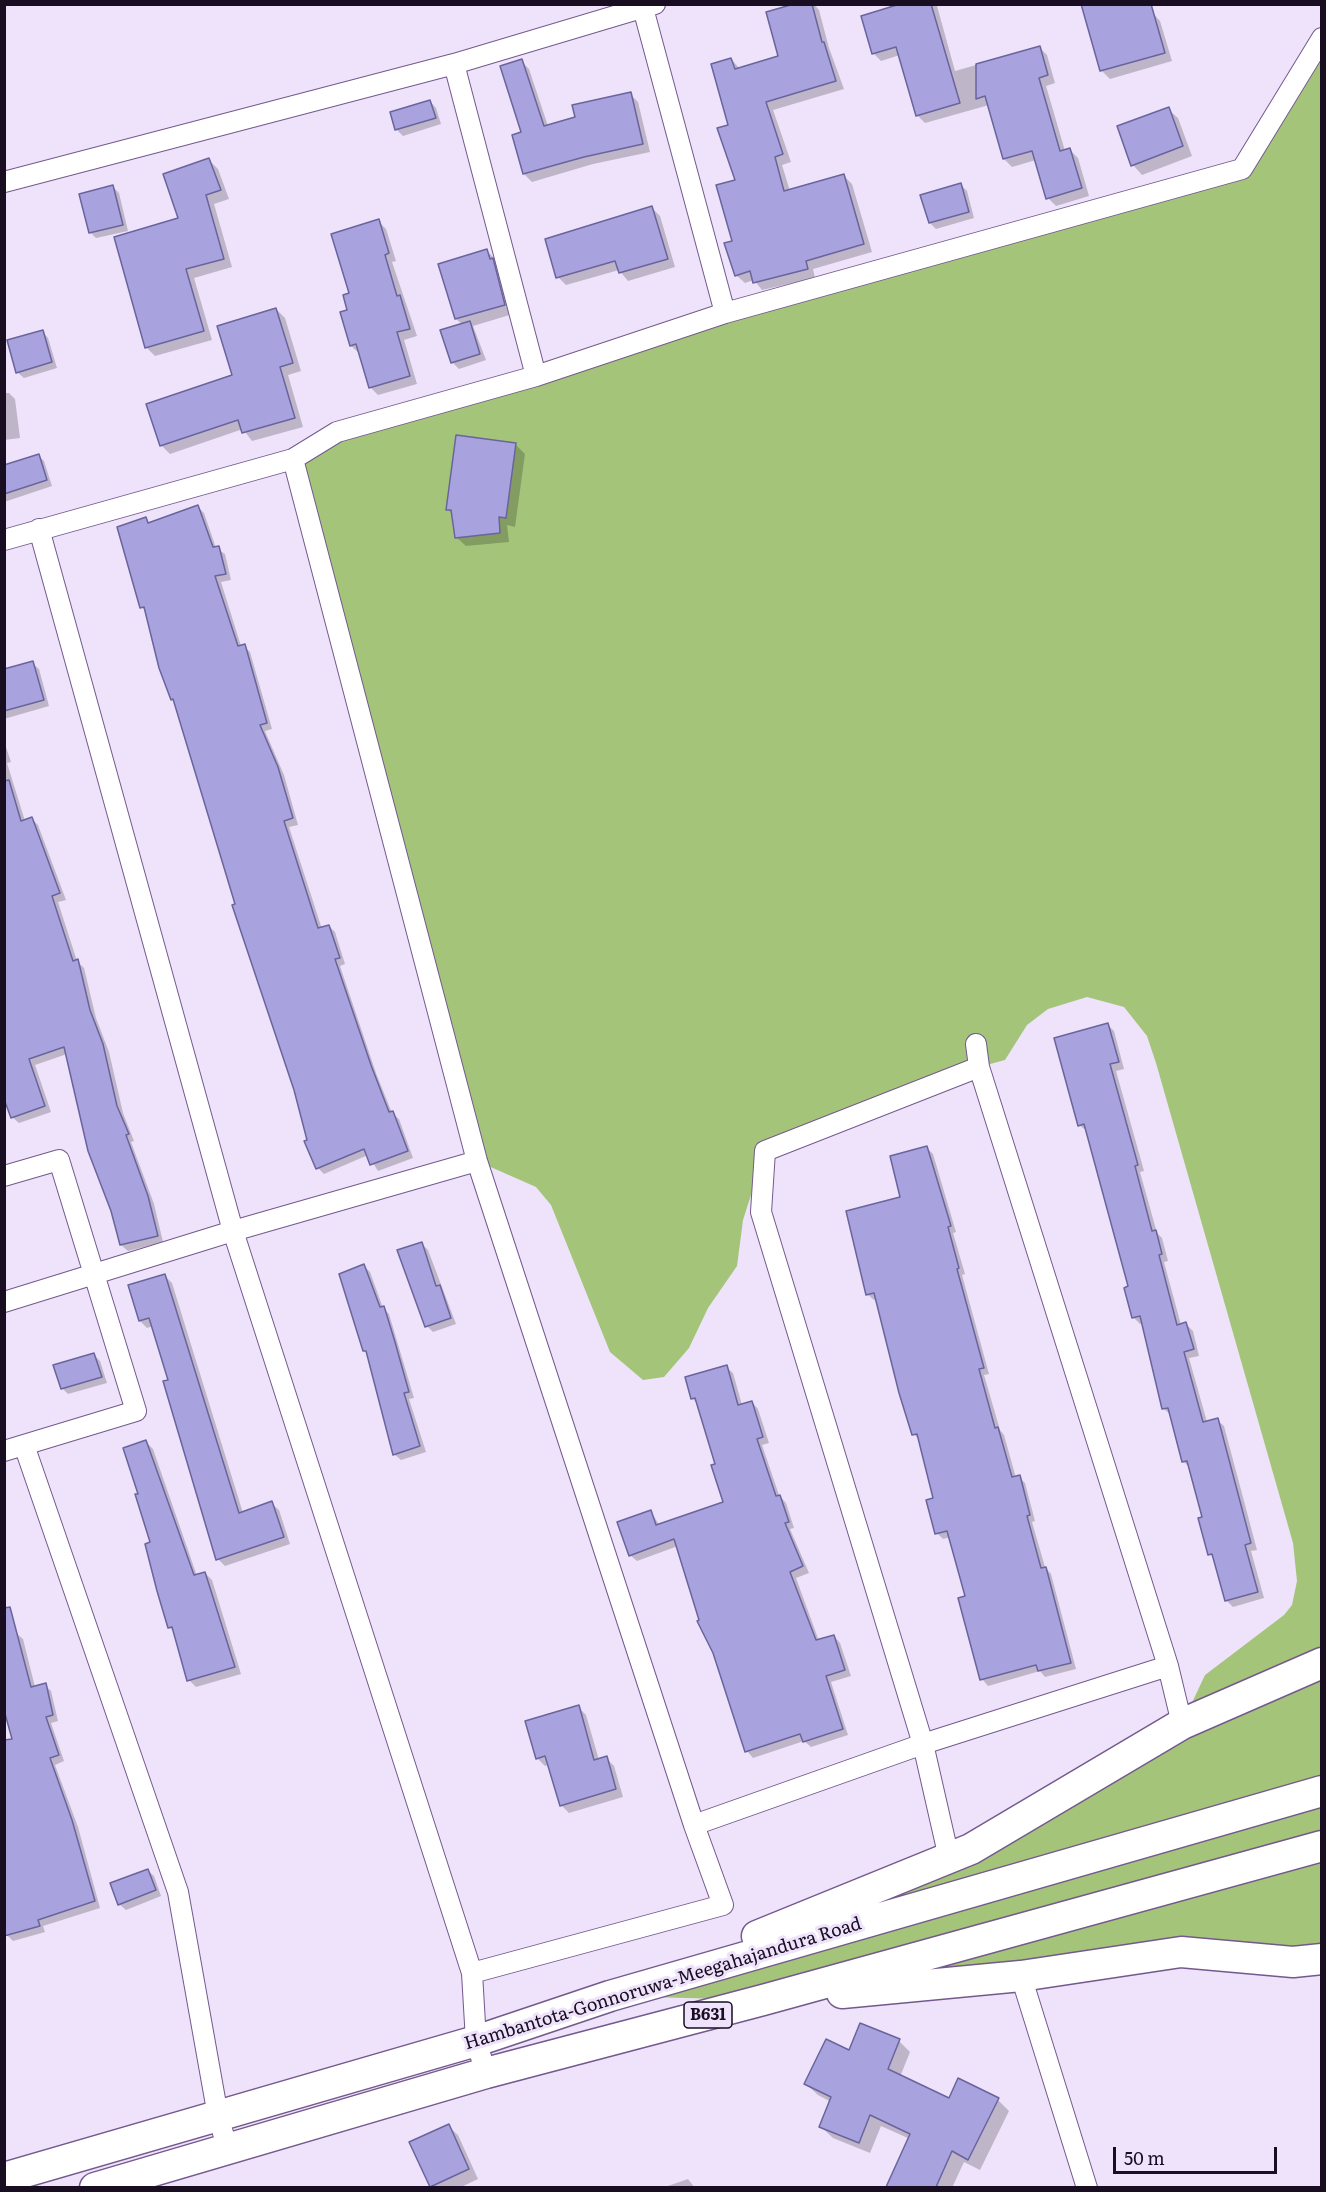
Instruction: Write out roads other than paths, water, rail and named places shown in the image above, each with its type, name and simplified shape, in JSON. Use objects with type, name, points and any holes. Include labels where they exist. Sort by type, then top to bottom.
[{"type":"main road","points":[[610,1996],[971,1849],[1182,1724],[1322,1663]]},
{"type":"main road","name":"Hambantota-Gonnoruwa-Meegahajandura Road","points":[[4,2178],[476,2041],[610,1996],[1322,1791]]},
{"type":"main road","name":"Hambantota-Gonnoruwa-Meegahajandura Road","points":[[95,2187],[486,2073],[763,2000],[1322,1846]]},
{"type":"main road","points":[[763,2000],[1021,1976],[1181,1952],[1293,1962],[1322,1959]]},
{"type":"street","points":[[4,182],[454,64],[649,6],[725,313]]},
{"type":"street","points":[[4,540],[293,459],[337,432],[536,376],[725,313],[1242,169],[1322,38]]},
{"type":"street","points":[[454,64],[536,376]]},
{"type":"street","points":[[293,459],[477,1161],[694,1825],[723,1905],[472,1973]]},
{"type":"street","points":[[39,529],[233,1231],[472,1973],[476,2041],[486,2073]]},
{"type":"street","points":[[976,1044],[979,1067],[1168,1666],[1182,1724]]},
{"type":"street","points":[[949,1858],[923,1743],[761,1212],[765,1151],[979,1067]]},
{"type":"street","points":[[4,1176],[59,1160],[136,1411],[4,1451]]},
{"type":"street","points":[[4,1302],[94,1276],[233,1231],[477,1161]]},
{"type":"street","points":[[24,1445],[178,1892],[218,2116],[228,2150]]},
{"type":"street","points":[[694,1825],[923,1743],[1168,1666]]},
{"type":"street","points":[[1021,1976],[1087,2187]]}]
